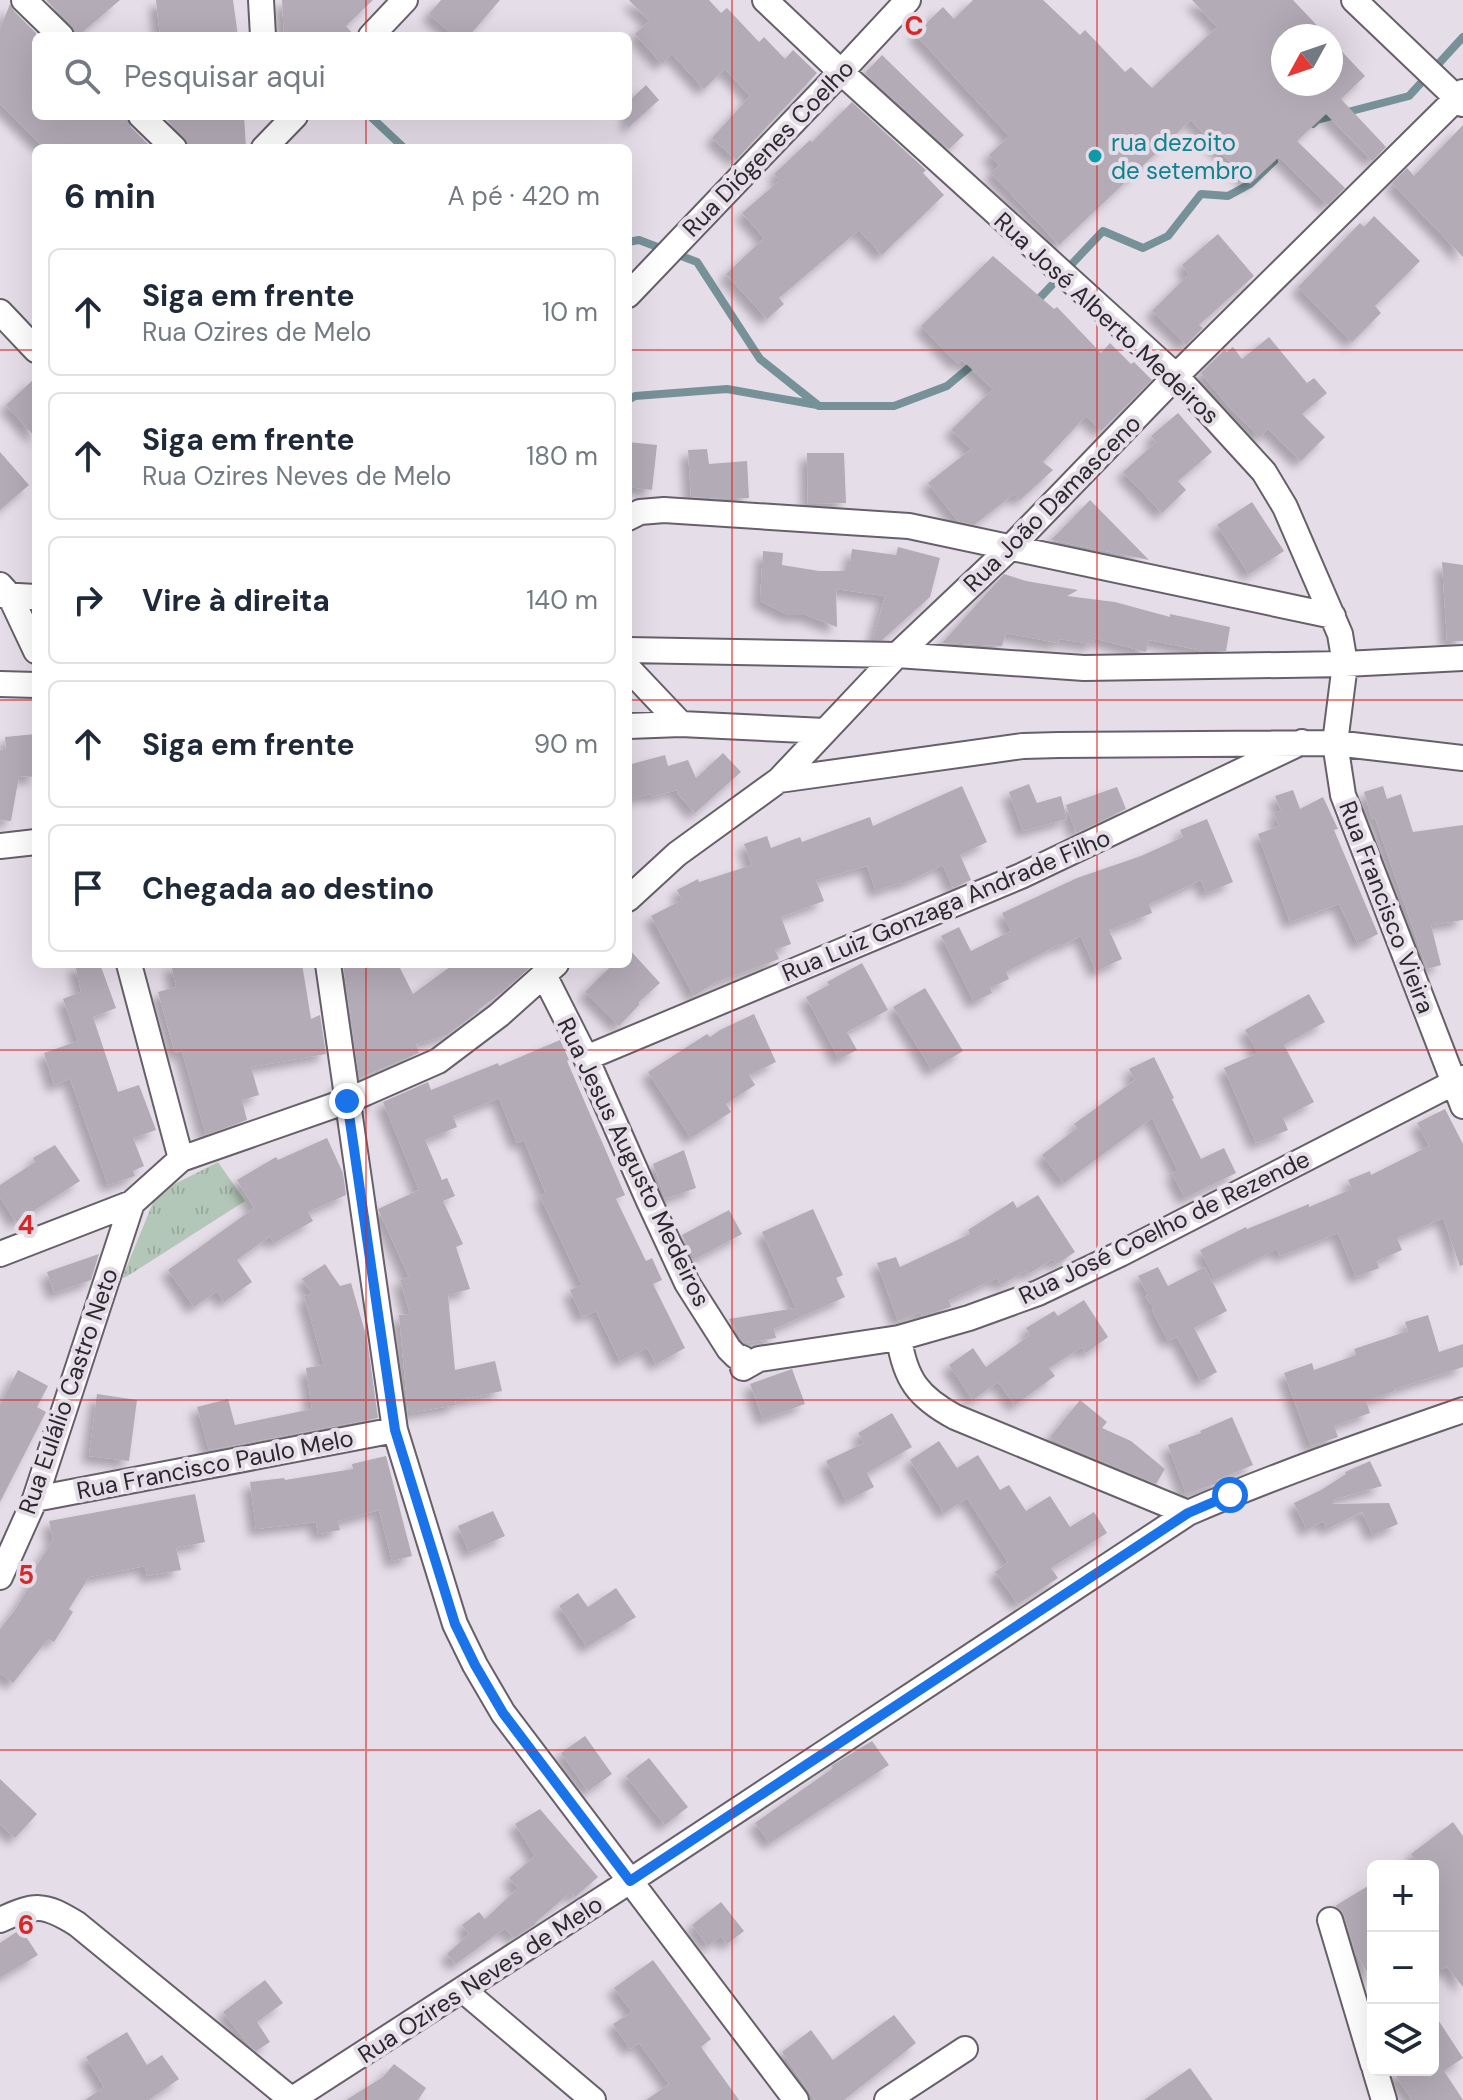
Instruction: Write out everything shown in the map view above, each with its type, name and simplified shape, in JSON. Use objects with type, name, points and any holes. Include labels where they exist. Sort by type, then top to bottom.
[{"type":"street","points":[[24,0],[57,32]]},
{"type":"street","points":[[261,0],[263,32]]},
{"type":"street","points":[[375,32],[405,0]]},
{"type":"street","name":"Rua José Alberto Medeiros","points":[[765,0],[1176,376],[1264,472],[1285,507],[1340,634],[1345,664],[1340,702]]},
{"type":"street","name":"Rua Diógenes Coelho","points":[[632,291],[908,0]]},
{"type":"street","points":[[1354,0],[1461,98]]},
{"type":"street","name":"Rua João Damasceno","points":[[632,895],[677,854],[779,780],[897,655],[1010,548],[1176,376],[1461,98]]},
{"type":"street","points":[[145,120],[170,144]]},
{"type":"street","points":[[269,120],[269,144]]},
{"type":"street","points":[[271,144],[292,120]]},
{"type":"street","points":[[0,312],[32,346]]},
{"type":"street","points":[[632,516],[640,512],[664,510],[909,526],[1333,616]]},
{"type":"street","points":[[3,592],[32,596]]},
{"type":"street","points":[[3,592],[32,644]]},
{"type":"street","points":[[632,650],[897,655],[1084,668],[1345,664],[1463,658]]},
{"type":"street","points":[[632,672],[681,724]]},
{"type":"street","points":[[0,684],[32,685]]},
{"type":"street","name":"Rua Francisco Vieira","points":[[1340,702],[1335,743],[1343,795],[1459,1080],[1463,1106]]},
{"type":"street","points":[[632,726],[681,724],[825,731]]},
{"type":"street","points":[[779,780],[1023,746],[1302,742],[1463,758]]},
{"type":"street","name":"Rua Luiz Gonzaga Andrade Filho","points":[[586,1058],[1021,876],[1302,742]]},
{"type":"street","points":[[0,846],[32,842]]},
{"type":"street","points":[[130,968],[181,1159]]},
{"type":"street","points":[[329,968],[395,1430],[455,1624],[503,1713],[796,2100]]},
{"type":"street","points":[[0,1254],[132,1203],[181,1159],[347,1101],[438,1061],[499,1015],[550,970]]},
{"type":"street","name":"Rua Jesus Augusto Medeiros","points":[[550,970],[687,1283],[729,1349],[742,1358],[743,1368],[759,1359]]},
{"type":"street","name":"Rua José Coelho de Rezende","points":[[759,1359],[899,1338],[969,1318],[1038,1293],[1459,1080]]},
{"type":"street","name":"Rua Eulálio Castro Neto","points":[[0,1577],[35,1499],[132,1203]]},
{"type":"street","points":[[899,1338],[908,1377],[935,1406],[1188,1513]]},
{"type":"street","name":"Rua Ozires Neves de Melo","points":[[292,2100],[1188,1513],[1463,1410]]},
{"type":"street","name":"Rua Francisco Paulo Melo","points":[[35,1499],[395,1430]]},
{"type":"street","points":[[0,1920],[34,1907],[57,1911],[77,1924],[292,2100]]},
{"type":"street","points":[[1330,1920],[1367,2044]]},
{"type":"street","points":[[463,1990],[593,2100]]},
{"type":"street","points":[[887,2100],[965,2049]]},
{"type":"street","points":[[1377,2076],[1384,2100]]},
{"type":"green space","points":[[218,1162],[245,1201],[122,1278],[157,1193]]},
{"type":"building","points":[[46,0],[120,0],[83,32],[74,32]]},
{"type":"building","points":[[156,0],[233,0],[237,32],[160,32]]},
{"type":"building","points":[[282,0],[373,0],[346,26],[351,32],[284,32]]},
{"type":"building","points":[[441,0],[500,0],[472,32],[449,32],[429,14]]},
{"type":"building","points":[[629,0],[709,0],[721,13],[727,8],[759,42],[764,37],[785,59],[793,50],[817,73],[736,160],[712,138],[750,96],[725,69],[704,89],[672,54],[662,64],[635,34],[649,21]]},
{"type":"building","points":[[973,0],[1043,0],[1080,35],[1085,30],[1125,72],[1131,67],[1152,88],[1217,27],[1192,0],[1293,0],[1316,24],[1271,24],[1271,96],[1343,96],[1343,53],[1365,76],[1341,99],[1386,147],[1372,161],[1326,114],[1297,141],[1345,188],[1328,205],[1279,157],[1250,184],[1191,120],[1059,245],[991,173],[999,165],[989,155],[1009,136],[915,34],[943,7],[954,19]]},
{"type":"building","points":[[10,4],[35,32],[32,32],[32,120],[128,120],[148,144],[40,144],[0,104],[0,29]]},
{"type":"building","points":[[882,55],[964,135],[949,149],[865,73]]},
{"type":"building","points":[[646,85],[659,100],[628,128],[628,120],[632,120],[632,98]]},
{"type":"building","points":[[852,102],[926,170],[923,173],[944,195],[882,255],[859,230],[779,298],[784,304],[767,319],[726,274],[764,238],[742,213],[780,180],[774,174]]},
{"type":"building","points":[[167,120],[244,120],[246,144],[187,144]]},
{"type":"building","points":[[1463,125],[1463,257],[1392,183],[1407,168],[1414,176]]},
{"type":"building","points":[[1374,216],[1420,261],[1375,306],[1381,313],[1352,342],[1298,287],[1360,223],[1364,227]]},
{"type":"building","points":[[1218,234],[1254,276],[1199,325],[1203,328],[1186,345],[1152,311],[1189,274],[1182,265]]},
{"type":"building","points":[[993,256],[1054,309],[1057,307],[1101,353],[1110,343],[1152,380],[1101,431],[1086,416],[1043,462],[1053,470],[1020,500],[1014,494],[974,525],[958,521],[928,483],[971,449],[951,430],[993,389],[962,360],[958,364],[921,326]]},
{"type":"building","points":[[1269,337],[1307,383],[1314,378],[1327,393],[1302,414],[1325,437],[1301,461],[1268,429],[1260,437],[1230,408],[1201,373],[1224,350],[1227,352],[1233,347],[1242,359]]},
{"type":"building","points":[[32,381],[32,434],[6,405]]},
{"type":"building","points":[[1178,413],[1212,452],[1178,481],[1186,490],[1162,513],[1123,472],[1156,442],[1151,436]]},
{"type":"building","points":[[632,442],[657,445],[652,490],[632,488]]},
{"type":"building","points":[[707,449],[709,464],[747,461],[749,498],[691,497],[688,450]]},
{"type":"building","points":[[0,452],[29,485],[0,510]]},
{"type":"building","points":[[807,453],[844,453],[846,503],[808,504]]},
{"type":"building","points":[[1090,500],[1149,560],[1051,540]]},
{"type":"building","points":[[1252,502],[1284,551],[1249,574],[1217,525]]},
{"type":"building","points":[[898,547],[940,558],[930,597],[882,640],[873,640],[885,596],[836,589],[837,627],[806,615],[789,615],[760,601],[763,551],[783,553],[782,565],[819,571],[849,571],[852,549],[896,555]]},
{"type":"building","points":[[1442,562],[1463,565],[1463,641],[1447,641]]},
{"type":"building","points":[[1004,574],[1078,590],[1067,596],[1115,602],[1170,617],[1170,614],[1230,627],[1226,651],[1204,651],[1149,640],[1146,652],[1094,638],[1093,644],[1059,639],[1058,643],[1006,633],[1002,646],[942,643]]},
{"type":"building","points":[[32,734],[32,777],[19,776],[11,821],[0,820],[0,750],[6,749],[5,737]]},
{"type":"building","points":[[723,753],[741,772],[695,813],[677,790],[632,798],[632,764],[665,755],[668,766],[688,760],[696,778]]},
{"type":"building","points":[[1029,784],[1037,803],[1061,796],[1067,819],[1023,831],[1009,792]]},
{"type":"building","points":[[962,786],[987,842],[960,855],[971,880],[953,888],[943,865],[902,884],[876,891],[867,866],[816,880],[824,901],[781,917],[791,944],[775,950],[779,959],[716,982],[694,996],[651,916],[682,900],[677,890],[698,879],[699,882],[752,865],[744,844],[767,836],[771,848],[800,837],[802,842],[870,817],[873,826]]},
{"type":"building","points":[[1383,786],[1387,799],[1401,794],[1413,832],[1463,825],[1463,920],[1431,925],[1441,965],[1427,969],[1364,792]]},
{"type":"building","points":[[1117,787],[1126,809],[1076,833],[1066,805]]},
{"type":"building","points":[[1293,790],[1300,809],[1323,797],[1378,934],[1358,944],[1339,904],[1290,922],[1258,834],[1279,826],[1274,813],[1281,811],[1275,796]]},
{"type":"building","points":[[1207,819],[1233,882],[1206,893],[1201,880],[1149,904],[1152,913],[1109,930],[1122,959],[1096,971],[1081,936],[1006,972],[1009,979],[990,988],[992,993],[974,1002],[941,936],[959,927],[971,951],[1011,931],[1002,913],[1077,878],[1141,856],[1183,837],[1180,830]]},
{"type":"building","points":[[632,952],[660,983],[619,1026],[585,992],[609,968],[632,968]]},
{"type":"building","points":[[862,963],[888,1010],[847,1032],[857,1050],[839,1059],[806,997]]},
{"type":"building","points":[[76,968],[101,968],[116,1008],[93,1017],[118,1092],[139,1085],[156,1130],[133,1138],[144,1166],[133,1171],[135,1176],[108,1185],[70,1079],[54,1085],[44,1053],[78,1041],[63,999],[81,992]]},
{"type":"building","points":[[172,968],[303,968],[311,1019],[320,1015],[326,1054],[251,1067],[259,1095],[242,1100],[247,1120],[206,1135],[182,1051],[175,1053],[158,992],[176,987]]},
{"type":"building","points":[[344,968],[400,968],[413,994],[449,968],[529,968],[447,1035],[416,1044],[419,1053],[359,1078]]},
{"type":"building","points":[[925,988],[963,1051],[932,1070],[893,1007]]},
{"type":"building","points":[[1309,994],[1325,1022],[1284,1045],[1314,1102],[1283,1118],[1288,1130],[1256,1143],[1224,1068],[1258,1053],[1245,1030]]},
{"type":"building","points":[[754,1014],[776,1062],[749,1075],[755,1085],[726,1104],[731,1112],[691,1138],[648,1072],[707,1034],[710,1037]]},
{"type":"building","points":[[560,1040],[625,1195],[616,1199],[646,1261],[652,1258],[662,1280],[653,1284],[685,1348],[656,1364],[647,1348],[620,1361],[596,1311],[582,1317],[570,1290],[582,1285],[540,1196],[546,1194],[524,1140],[517,1143],[499,1098],[453,1116],[457,1127],[425,1140],[442,1180],[447,1178],[455,1196],[443,1201],[463,1244],[456,1247],[470,1289],[448,1295],[455,1370],[495,1361],[502,1391],[455,1401],[456,1405],[408,1413],[399,1315],[410,1314],[400,1280],[409,1277],[378,1209],[419,1190],[383,1102],[428,1082],[431,1090]]},
{"type":"building","points":[[1154,1057],[1201,1159],[1224,1148],[1236,1173],[1185,1198],[1172,1173],[1178,1171],[1152,1118],[1064,1183],[1042,1155],[1077,1128],[1074,1124],[1135,1080],[1129,1069]]},
{"type":"building","points":[[1445,1109],[1463,1144],[1463,1265],[1460,1266],[1443,1218],[1397,1238],[1402,1250],[1377,1261],[1379,1268],[1356,1277],[1338,1233],[1280,1256],[1277,1249],[1215,1280],[1200,1250],[1246,1227],[1309,1204],[1309,1207],[1352,1189],[1348,1180],[1370,1171],[1371,1175],[1429,1146],[1417,1123]]},
{"type":"building","points":[[327,1138],[343,1173],[346,1195],[308,1212],[313,1221],[274,1243],[270,1236],[237,1260],[252,1282],[224,1302],[217,1291],[194,1307],[168,1270],[254,1208],[237,1180],[276,1157],[278,1160]]},
{"type":"building","points":[[55,1145],[80,1181],[16,1222],[0,1197],[0,1185],[35,1162],[33,1158]]},
{"type":"building","points":[[684,1150],[696,1188],[665,1199],[653,1164]]},
{"type":"building","points":[[1038,1195],[1075,1252],[1057,1264],[1053,1259],[1001,1285],[997,1278],[949,1300],[951,1307],[922,1316],[921,1312],[898,1321],[877,1263],[896,1257],[900,1267],[970,1234],[968,1230],[1013,1201],[1017,1208]]},
{"type":"building","points":[[813,1209],[843,1275],[836,1278],[845,1297],[774,1329],[776,1338],[744,1343],[729,1319],[796,1308],[762,1232]]},
{"type":"building","points":[[729,1210],[742,1234],[695,1259],[682,1235]]},
{"type":"building","points":[[99,1254],[91,1280],[54,1293],[47,1272]]},
{"type":"building","points":[[325,1264],[340,1286],[351,1283],[367,1339],[378,1418],[209,1450],[197,1407],[228,1399],[235,1425],[312,1409],[306,1368],[324,1365],[304,1296],[312,1294],[302,1279]]},
{"type":"building","points":[[1158,1267],[1168,1286],[1205,1267],[1227,1311],[1194,1328],[1217,1372],[1201,1381],[1177,1337],[1168,1341],[1152,1310],[1154,1307],[1145,1297],[1148,1295],[1138,1276]]},
{"type":"building","points":[[1084,1300],[1108,1337],[1086,1353],[1082,1347],[1049,1368],[1055,1376],[1015,1405],[998,1382],[973,1400],[949,1365],[973,1348],[986,1367],[1030,1335],[1026,1328],[1054,1311],[1058,1316]]},
{"type":"building","points":[[1428,1315],[1439,1352],[1463,1344],[1463,1367],[1366,1401],[1370,1413],[1334,1426],[1338,1437],[1311,1446],[1284,1373],[1312,1363],[1314,1370],[1356,1355],[1354,1349],[1408,1331],[1405,1322]]},
{"type":"building","points":[[792,1369],[805,1404],[763,1419],[750,1384]]},
{"type":"building","points":[[18,1370],[48,1386],[37,1407],[46,1412],[0,1502],[0,1405]]},
{"type":"building","points":[[97,1394],[137,1400],[129,1461],[89,1456]]},
{"type":"building","points":[[1080,1400],[1107,1422],[1102,1428],[1131,1441],[1165,1469],[1156,1484],[1050,1437]]},
{"type":"building","points":[[892,1413],[912,1447],[867,1473],[874,1487],[846,1501],[826,1461],[864,1443],[858,1433]]},
{"type":"building","points":[[1232,1417],[1253,1465],[1217,1480],[1218,1483],[1186,1494],[1168,1445]]},
{"type":"building","points":[[939,1441],[957,1468],[978,1455],[1000,1490],[1009,1485],[1026,1511],[1050,1496],[1070,1527],[1094,1512],[1107,1533],[1051,1568],[1058,1578],[1018,1604],[995,1572],[1008,1562],[967,1498],[944,1513],[910,1460]]},
{"type":"building","points":[[386,1456],[412,1556],[392,1561],[379,1510],[338,1521],[340,1530],[318,1534],[316,1522],[256,1529],[250,1482],[353,1469],[352,1464]]},
{"type":"building","points":[[1370,1461],[1382,1486],[1332,1500],[1332,1504],[1389,1503],[1398,1524],[1373,1535],[1362,1512],[1327,1529],[1323,1521],[1307,1530],[1294,1503],[1321,1490],[1345,1472]]},
{"type":"building","points":[[195,1494],[205,1542],[176,1548],[181,1570],[147,1576],[145,1566],[89,1577],[69,1609],[73,1612],[54,1642],[48,1639],[13,1683],[0,1673],[0,1629],[35,1577],[31,1575],[53,1540],[49,1521]]},
{"type":"building","points":[[493,1511],[505,1536],[469,1552],[458,1526]]},
{"type":"building","points":[[616,1588],[636,1617],[587,1647],[559,1606],[578,1593],[588,1607]]},
{"type":"building","points":[[585,1736],[612,1774],[588,1791],[561,1753]]},
{"type":"building","points":[[872,1741],[889,1765],[770,1843],[755,1823],[833,1768],[831,1766]]},
{"type":"building","points":[[649,1758],[688,1807],[665,1825],[626,1776]]},
{"type":"building","points":[[0,1779],[37,1814],[15,1838],[0,1824]]},
{"type":"building","points":[[540,1809],[598,1877],[575,1897],[571,1892],[536,1924],[514,1938],[505,1928],[456,1964],[447,1954],[469,1934],[462,1925],[479,1912],[485,1919],[518,1888],[509,1878],[535,1856],[515,1824]]},
{"type":"building","points":[[1453,1822],[1463,1836],[1463,1987],[1447,1967],[1439,1970],[1439,1860],[1416,1860],[1411,1854]]},
{"type":"building","points":[[1367,1887],[1367,1971],[1356,1954],[1344,1915],[1335,1906]]},
{"type":"building","points":[[721,1902],[744,1931],[727,1944],[721,1936],[708,1946],[692,1925]]},
{"type":"building","points":[[21,1929],[38,1955],[0,1978],[0,1943]]},
{"type":"building","points":[[653,1960],[711,2039],[701,2047],[739,2100],[646,2100],[669,2084],[639,2043],[630,2049],[613,2024],[632,2012],[614,1988]]},
{"type":"building","points":[[265,1980],[283,2003],[257,2022],[270,2042],[256,2051],[223,2012]]},
{"type":"building","points":[[894,2015],[916,2043],[844,2100],[815,2100],[782,2052],[811,2030],[833,2060]]},
{"type":"building","points":[[1439,2021],[1463,2058],[1444,2071],[1463,2100],[1412,2100],[1396,2076],[1439,2076]]},
{"type":"building","points":[[127,2032],[147,2065],[162,2055],[179,2079],[149,2100],[85,2100],[104,2087],[86,2057]]},
{"type":"building","points":[[394,2064],[426,2088],[418,2100],[346,2100],[383,2077]]},
{"type":"building","points":[[1190,2068],[1213,2100],[1144,2100]]},
{"type":"waterway","points":[[1313,124],[1317,120],[1409,96],[1463,37]]},
{"type":"waterway","points":[[374,120],[400,144]]},
{"type":"waterway","points":[[1035,303],[1103,231],[1143,248],[1168,236],[1201,194],[1228,196],[1250,184],[1274,161]]},
{"type":"waterway","points":[[632,241],[639,240],[697,262],[760,359],[819,406],[894,406],[947,386],[977,361]]},
{"type":"waterway","points":[[632,398],[727,389],[817,405]]},
{"type":"place","name":"rua dezoito de setembro","points":[[1095,156]]},
{"type":"route","points":[[347,1101],[395,1430],[455,1624],[503,1713],[630,1881],[1188,1513],[1230,1495]]}]
